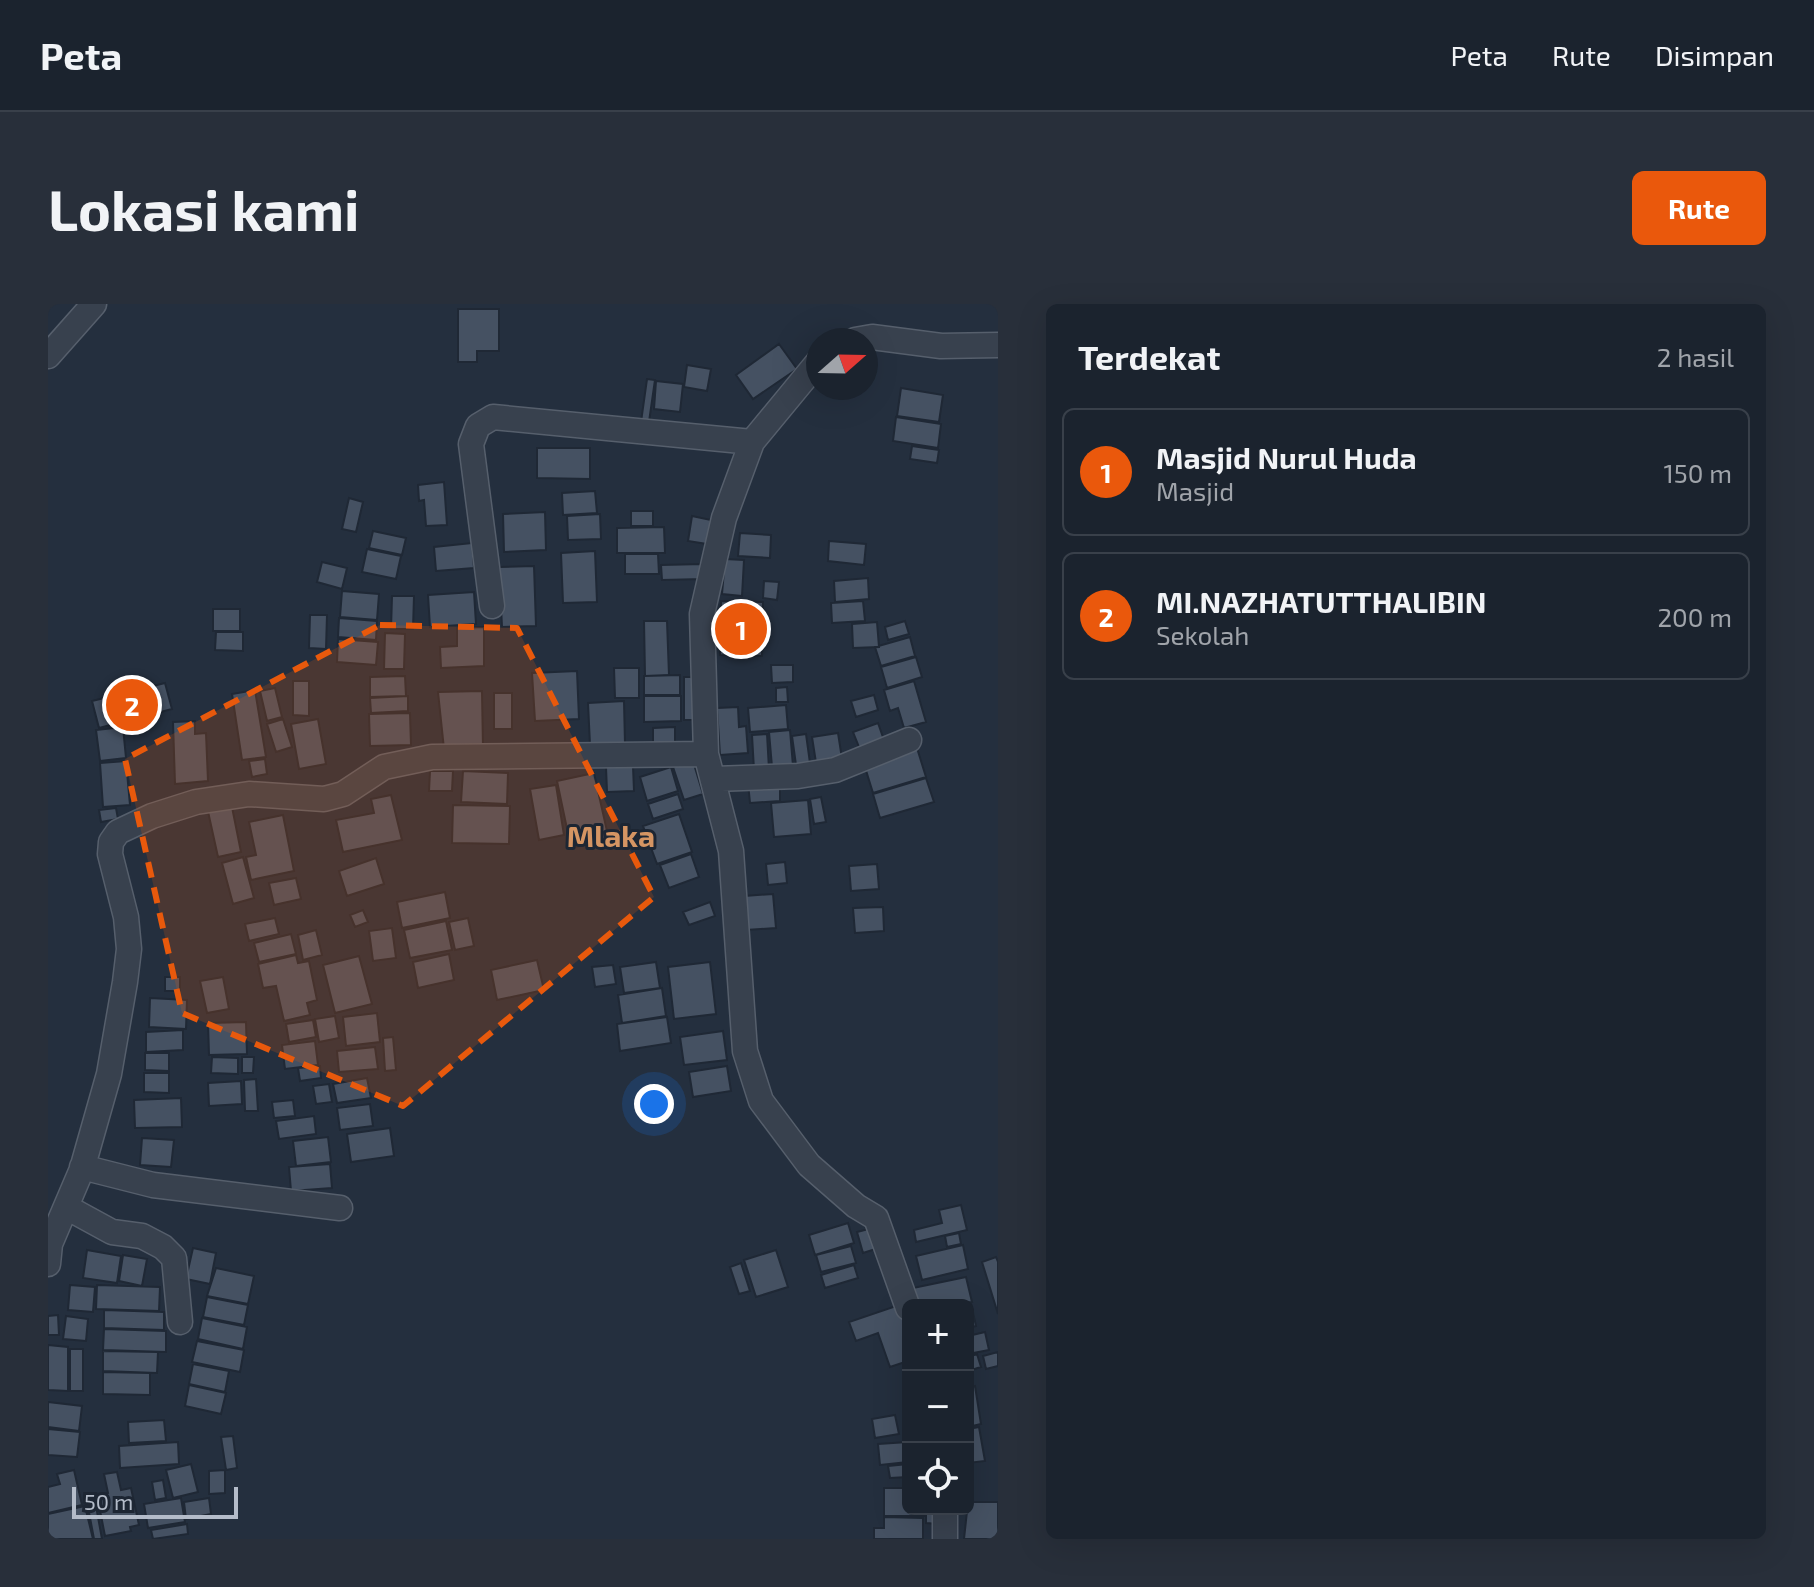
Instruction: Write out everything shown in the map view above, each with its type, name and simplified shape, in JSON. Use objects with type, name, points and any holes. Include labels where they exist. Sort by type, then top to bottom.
[{"type":"street","points":[[48,356],[94,304]]},
{"type":"street","points":[[878,338],[941,346],[998,345]]},
{"type":"street","points":[[806,377],[752,442],[724,518],[705,589],[701,657],[706,754],[731,851],[745,1051],[761,1101],[809,1165],[856,1206],[876,1218],[905,1299]]},
{"type":"street","points":[[492,606],[471,444],[478,426],[508,416],[752,442]]},
{"type":"street","points":[[714,779],[798,776],[835,770],[909,740]]},
{"type":"street","points":[[48,1264],[60,1216],[82,1168],[109,1074],[125,982],[129,949],[126,917],[110,854],[111,842],[118,832],[196,802],[249,794],[324,799],[343,794],[384,767],[403,761],[495,755],[706,754]]},
{"type":"street","points":[[82,1168],[153,1185],[340,1208]]},
{"type":"street","points":[[60,1216],[112,1232],[142,1236],[163,1247],[174,1258],[180,1322]]},
{"type":"street","points":[[945,1515],[945,1539]]},
{"type":"highlighted area","points":[[380,625],[517,628],[654,897],[403,1106],[182,1013],[125,759]]},
{"type":"building","points":[[458,309],[499,309],[499,351],[477,351],[477,362],[458,362]]},
{"type":"building","points":[[779,344],[797,369],[753,399],[736,375]]},
{"type":"building","points":[[687,365],[711,369],[707,391],[684,387]]},
{"type":"building","points":[[647,379],[655,380],[648,429],[640,429]]},
{"type":"building","points":[[656,381],[683,384],[680,412],[654,409]]},
{"type":"building","points":[[901,388],[943,395],[939,422],[897,416]]},
{"type":"building","points":[[896,417],[941,424],[938,448],[893,441]]},
{"type":"building","points":[[912,446],[939,450],[937,463],[910,459]]},
{"type":"building","points":[[537,448],[590,448],[590,479],[537,478]]},
{"type":"building","points":[[444,482],[447,525],[426,526],[424,500],[419,501],[418,485]]},
{"type":"building","points":[[595,491],[597,513],[563,515],[562,493]]},
{"type":"building","points":[[349,498],[363,502],[356,532],[342,529]]},
{"type":"building","points":[[631,511],[653,511],[653,526],[631,526]]},
{"type":"building","points":[[545,512],[546,550],[504,552],[503,514]]},
{"type":"building","points":[[600,514],[601,539],[568,540],[567,516]]},
{"type":"building","points":[[692,516],[711,520],[707,544],[688,541]]},
{"type":"building","points":[[664,527],[665,553],[617,553],[617,528]]},
{"type":"building","points":[[373,531],[406,538],[402,555],[369,548]]},
{"type":"building","points":[[740,533],[771,535],[770,558],[738,556]]},
{"type":"building","points":[[829,541],[866,544],[864,565],[828,561]]},
{"type":"building","points":[[472,543],[474,568],[436,571],[434,547]]},
{"type":"building","points":[[367,549],[401,556],[396,579],[362,572]]},
{"type":"building","points":[[595,551],[597,602],[563,603],[561,553]]},
{"type":"building","points":[[625,554],[658,554],[659,574],[625,574]]},
{"type":"building","points":[[725,559],[744,560],[742,596],[722,594]]},
{"type":"building","points":[[322,562],[347,568],[342,589],[317,582]]},
{"type":"building","points":[[703,564],[703,579],[662,580],[661,565]]},
{"type":"building","points":[[534,566],[536,626],[502,627],[499,567]]},
{"type":"building","points":[[868,578],[869,599],[835,602],[834,581]]},
{"type":"building","points":[[764,581],[779,582],[777,600],[763,598]]},
{"type":"building","points":[[342,591],[379,594],[377,620],[340,617]]},
{"type":"building","points":[[474,592],[476,624],[430,627],[428,595]]},
{"type":"building","points":[[392,596],[414,596],[413,629],[391,629]]},
{"type":"building","points":[[721,601],[763,602],[762,656],[720,655]]},
{"type":"building","points":[[863,601],[865,621],[832,623],[831,603]]},
{"type":"building","points":[[213,609],[240,609],[240,631],[213,631]]},
{"type":"building","points":[[310,615],[327,615],[326,649],[309,648]]},
{"type":"building","points":[[339,618],[377,621],[376,640],[338,637]]},
{"type":"building","points":[[644,621],[667,621],[669,675],[645,676]]},
{"type":"building","points":[[905,621],[909,634],[888,640],[885,627]]},
{"type":"building","points":[[877,622],[879,647],[853,648],[852,624]]},
{"type":"building","points":[[484,627],[484,666],[441,668],[440,647],[457,646],[457,628]]},
{"type":"building","points":[[216,632],[243,632],[243,651],[215,650]]},
{"type":"building","points":[[385,633],[405,634],[404,669],[384,669]]},
{"type":"building","points":[[910,637],[915,656],[881,666],[875,647]]},
{"type":"building","points":[[338,639],[378,642],[376,665],[337,662]]},
{"type":"building","points":[[916,657],[922,677],[887,688],[881,667]]},
{"type":"building","points":[[771,665],[793,665],[793,682],[772,683]]},
{"type":"building","points":[[614,668],[639,668],[639,698],[615,698]]},
{"type":"building","points":[[577,671],[579,719],[535,721],[532,673]]},
{"type":"building","points":[[680,675],[680,695],[644,695],[644,676]]},
{"type":"building","points":[[405,676],[406,696],[370,697],[370,677]]},
{"type":"building","points":[[684,677],[695,677],[695,720],[684,720]]},
{"type":"building","points":[[293,681],[309,681],[309,716],[293,715]]},
{"type":"building","points":[[914,681],[926,722],[904,728],[898,708],[890,711],[884,690]]},
{"type":"building","points":[[165,683],[172,709],[99,728],[92,701]]},
{"type":"building","points":[[787,687],[788,702],[776,702],[776,688]]},
{"type":"building","points":[[275,688],[282,717],[267,721],[260,691]]},
{"type":"building","points":[[255,690],[266,757],[242,760],[232,694]]},
{"type":"building","points":[[482,691],[483,748],[444,749],[438,692]]},
{"type":"building","points":[[494,693],[512,693],[512,729],[494,729]]},
{"type":"building","points":[[874,695],[878,710],[856,717],[851,701]]},
{"type":"building","points":[[408,696],[408,711],[371,713],[370,698]]},
{"type":"building","points":[[644,696],[681,696],[681,721],[644,722]]},
{"type":"building","points":[[624,701],[625,744],[590,745],[588,703]]},
{"type":"building","points":[[786,705],[788,729],[750,732],[748,708]]},
{"type":"building","points":[[738,707],[739,727],[746,726],[748,753],[720,755],[717,708]]},
{"type":"building","points":[[410,713],[411,745],[370,746],[369,714]]},
{"type":"building","points":[[283,719],[292,747],[276,752],[267,724]]},
{"type":"building","points":[[318,719],[326,764],[299,769],[291,724]]},
{"type":"building","points":[[195,721],[195,734],[206,733],[208,781],[175,784],[173,722]]},
{"type":"building","points":[[878,723],[885,743],[861,752],[853,732]]},
{"type":"building","points":[[123,727],[126,758],[100,761],[96,730]]},
{"type":"building","points":[[675,727],[675,746],[653,746],[653,728]]},
{"type":"building","points":[[790,730],[793,766],[772,767],[769,732]]},
{"type":"building","points":[[838,733],[843,765],[817,769],[812,737]]},
{"type":"building","points":[[767,734],[769,769],[754,770],[752,735]]},
{"type":"building","points":[[806,734],[810,763],[796,765],[792,736]]},
{"type":"building","points":[[917,748],[926,777],[873,793],[864,764]]},
{"type":"building","points":[[265,759],[267,774],[252,777],[249,761]]},
{"type":"building","points":[[126,761],[130,805],[103,807],[100,763]]},
{"type":"building","points":[[693,761],[703,794],[684,800],[673,767]]},
{"type":"building","points":[[633,766],[634,791],[607,792],[606,767]]},
{"type":"building","points":[[671,767],[678,791],[647,801],[640,777]]},
{"type":"building","points":[[430,771],[453,771],[452,791],[429,791]]},
{"type":"building","points":[[463,771],[508,773],[507,804],[461,802]]},
{"type":"building","points":[[594,773],[609,840],[571,848],[557,781]]},
{"type":"building","points":[[926,778],[934,802],[880,818],[873,794]]},
{"type":"building","points":[[780,782],[780,801],[750,803],[748,783]]},
{"type":"building","points":[[556,785],[564,835],[539,840],[530,789]]},
{"type":"building","points":[[678,794],[683,809],[653,819],[648,804]]},
{"type":"building","points":[[391,795],[402,840],[343,852],[336,820],[374,813],[371,799]]},
{"type":"building","points":[[821,797],[826,822],[814,824],[810,799]]},
{"type":"building","points":[[808,800],[811,834],[774,837],[771,803]]},
{"type":"building","points":[[231,802],[241,852],[218,857],[207,807]]},
{"type":"building","points":[[453,805],[510,806],[509,844],[452,843]]},
{"type":"building","points":[[116,808],[118,819],[101,822],[99,810]]},
{"type":"building","points":[[679,814],[692,852],[657,864],[643,826]]},
{"type":"building","points":[[283,815],[294,871],[251,880],[246,857],[256,855],[249,822]]},
{"type":"building","points":[[691,854],[699,877],[669,888],[660,865]]},
{"type":"building","points":[[243,857],[254,898],[233,904],[222,863]]},
{"type":"building","points":[[376,858],[384,884],[347,896],[339,871]]},
{"type":"building","points":[[785,862],[787,883],[768,885],[766,864]]},
{"type":"building","points":[[877,864],[879,889],[851,891],[849,866]]},
{"type":"building","points":[[296,878],[301,899],[274,905],[269,883]]},
{"type":"building","points":[[445,892],[450,918],[402,928],[397,902]]},
{"type":"building","points":[[773,894],[776,928],[746,930],[744,896]]},
{"type":"building","points":[[710,902],[715,916],[689,925],[683,912]]},
{"type":"building","points":[[883,907],[884,931],[855,933],[853,908]]},
{"type":"building","points":[[363,910],[368,922],[355,927],[350,915]]},
{"type":"building","points":[[275,918],[279,934],[249,941],[245,924]]},
{"type":"building","points":[[468,918],[474,946],[455,950],[449,922]]},
{"type":"building","points":[[446,921],[452,950],[410,958],[404,930]]},
{"type":"building","points":[[392,928],[396,958],[373,961],[369,931]]},
{"type":"building","points":[[316,930],[322,955],[303,960],[298,935]]},
{"type":"building","points":[[291,934],[296,954],[259,962],[254,943]]},
{"type":"building","points":[[449,954],[454,980],[418,988],[413,962]]},
{"type":"building","points":[[296,955],[298,963],[309,961],[317,1000],[307,1003],[310,1015],[284,1021],[276,986],[263,988],[258,964]]},
{"type":"building","points":[[359,956],[372,1004],[335,1013],[323,965]]},
{"type":"building","points":[[537,960],[544,990],[497,1000],[491,970]]},
{"type":"building","points":[[656,962],[660,988],[624,993],[620,967]]},
{"type":"building","points":[[710,962],[716,1014],[674,1019],[668,967]]},
{"type":"building","points":[[613,965],[616,984],[595,987],[592,967]]},
{"type":"building","points":[[165,977],[180,977],[180,991],[165,991]]},
{"type":"building","points":[[223,977],[229,1009],[207,1013],[200,981]]},
{"type":"building","points":[[662,988],[666,1016],[622,1023],[618,995]]},
{"type":"building","points":[[150,998],[187,1000],[186,1029],[149,1027]]},
{"type":"building","points":[[377,1013],[380,1042],[346,1046],[343,1017]]},
{"type":"building","points":[[335,1016],[339,1038],[319,1042],[315,1019]]},
{"type":"building","points":[[667,1017],[671,1043],[620,1051],[617,1024]]},
{"type":"building","points":[[313,1020],[316,1037],[289,1042],[286,1024]]},
{"type":"building","points":[[246,1022],[247,1054],[209,1055],[208,1023]]},
{"type":"building","points":[[183,1030],[183,1050],[146,1052],[146,1032]]},
{"type":"building","points":[[723,1031],[727,1060],[684,1065],[680,1037]]},
{"type":"building","points":[[393,1037],[396,1070],[385,1071],[383,1038]]},
{"type":"building","points":[[315,1041],[318,1065],[285,1069],[282,1045]]},
{"type":"building","points":[[375,1047],[378,1069],[339,1072],[337,1051]]},
{"type":"building","points":[[145,1053],[169,1053],[169,1071],[145,1070]]},
{"type":"building","points":[[212,1057],[238,1058],[238,1074],[211,1073]]},
{"type":"building","points":[[242,1057],[254,1057],[253,1073],[242,1073]]},
{"type":"building","points":[[320,1066],[321,1078],[300,1081],[298,1068]]},
{"type":"building","points":[[727,1066],[731,1091],[693,1097],[689,1072]]},
{"type":"building","points":[[144,1073],[169,1073],[169,1093],[144,1092]]},
{"type":"building","points":[[367,1078],[371,1098],[337,1103],[333,1084]]},
{"type":"building","points":[[256,1079],[258,1111],[245,1111],[244,1080]]},
{"type":"building","points":[[241,1081],[242,1104],[209,1106],[208,1083]]},
{"type":"building","points":[[329,1084],[332,1102],[316,1104],[313,1086]]},
{"type":"building","points":[[181,1098],[182,1127],[135,1128],[134,1100]]},
{"type":"building","points":[[293,1100],[295,1116],[274,1118],[272,1102]]},
{"type":"building","points":[[370,1104],[373,1126],[340,1130],[337,1108]]},
{"type":"building","points":[[314,1116],[316,1134],[279,1139],[276,1121]]},
{"type":"building","points":[[390,1128],[394,1156],[351,1162],[347,1134]]},
{"type":"building","points":[[328,1137],[331,1162],[296,1166],[293,1141]]},
{"type":"building","points":[[142,1138],[174,1140],[171,1167],[140,1165]]},
{"type":"building","points":[[330,1164],[332,1188],[291,1191],[289,1167]]},
{"type":"building","points":[[961,1205],[967,1230],[916,1242],[914,1230],[942,1223],[939,1210]]},
{"type":"building","points":[[848,1223],[854,1243],[815,1255],[809,1235]]},
{"type":"building","points":[[876,1227],[882,1247],[863,1253],[857,1232]]},
{"type":"building","points":[[959,1233],[961,1244],[947,1247],[945,1236]]},
{"type":"building","points":[[963,1245],[968,1269],[922,1280],[916,1256]]},
{"type":"building","points":[[851,1246],[856,1263],[821,1272],[816,1255]]},
{"type":"building","points":[[193,1248],[216,1253],[210,1284],[186,1279]]},
{"type":"building","points":[[87,1250],[121,1256],[117,1283],[83,1278]]},
{"type":"building","points":[[776,1250],[788,1287],[756,1297],[744,1260]]},
{"type":"building","points":[[123,1255],[147,1259],[142,1286],[119,1281]]},
{"type":"building","points":[[996,1257],[998,1262],[998,1314],[982,1262]]},
{"type":"building","points":[[741,1263],[750,1291],[739,1294],[730,1267]]},
{"type":"building","points":[[854,1265],[858,1278],[825,1288],[821,1275]]},
{"type":"building","points":[[216,1268],[254,1276],[248,1304],[207,1296]]},
{"type":"building","points":[[966,1277],[971,1299],[916,1299],[913,1288]]},
{"type":"building","points":[[70,1285],[95,1287],[93,1312],[68,1310]]},
{"type":"building","points":[[97,1285],[160,1287],[159,1311],[96,1309]]},
{"type":"building","points":[[207,1297],[248,1305],[244,1325],[203,1317]]},
{"type":"building","points":[[899,1305],[902,1314],[902,1363],[890,1367],[878,1333],[856,1341],[849,1322]]},
{"type":"building","points":[[104,1310],[164,1312],[164,1330],[104,1328]]},
{"type":"building","points":[[58,1315],[59,1335],[48,1335],[48,1316]]},
{"type":"building","points":[[66,1316],[88,1319],[86,1341],[63,1339]]},
{"type":"building","points":[[202,1318],[247,1327],[243,1349],[198,1339]]},
{"type":"building","points":[[104,1329],[166,1331],[166,1352],[103,1350]]},
{"type":"building","points":[[985,1332],[989,1350],[974,1353],[974,1335]]},
{"type":"building","points":[[197,1341],[244,1350],[240,1372],[192,1362]]},
{"type":"building","points":[[48,1345],[68,1347],[68,1391],[48,1390]]},
{"type":"building","points":[[70,1349],[83,1349],[83,1391],[70,1391]]},
{"type":"building","points":[[103,1351],[158,1352],[157,1373],[103,1371]]},
{"type":"building","points":[[998,1352],[998,1366],[986,1369],[983,1356]]},
{"type":"building","points":[[977,1354],[981,1367],[974,1369],[974,1355]]},
{"type":"building","points":[[193,1364],[229,1371],[225,1392],[189,1384]]},
{"type":"building","points":[[103,1372],[150,1373],[150,1395],[103,1394]]},
{"type":"building","points":[[189,1385],[226,1393],[221,1414],[185,1406]]},
{"type":"building","points":[[974,1386],[981,1424],[974,1426]]},
{"type":"building","points":[[48,1402],[82,1406],[79,1431],[48,1427]]},
{"type":"building","points":[[895,1415],[899,1434],[875,1438],[872,1419]]},
{"type":"building","points":[[164,1420],[166,1441],[129,1443],[128,1422]]},
{"type":"building","points":[[979,1427],[985,1461],[974,1462],[974,1428]]},
{"type":"building","points":[[48,1429],[80,1432],[77,1457],[48,1455]]},
{"type":"building","points":[[233,1436],[237,1468],[226,1470],[221,1437]]},
{"type":"building","points":[[178,1442],[179,1464],[120,1468],[119,1446]]},
{"type":"building","points":[[902,1442],[902,1463],[880,1465],[878,1444]]},
{"type":"building","points":[[191,1464],[198,1492],[173,1498],[166,1470]]},
{"type":"building","points":[[902,1465],[902,1477],[890,1478],[888,1466]]},
{"type":"building","points":[[74,1470],[82,1505],[48,1513],[48,1487],[60,1484],[57,1474]]},
{"type":"building","points":[[225,1470],[225,1493],[209,1494],[209,1471]]},
{"type":"building","points":[[117,1472],[121,1490],[131,1488],[139,1525],[130,1527],[131,1531],[105,1536],[97,1495],[108,1493],[104,1474]]},
{"type":"building","points":[[163,1480],[166,1498],[155,1500],[152,1482]]},
{"type":"building","points":[[884,1488],[902,1488],[902,1515],[924,1515],[924,1516],[884,1516]]},
{"type":"building","points":[[181,1498],[185,1522],[148,1528],[144,1504]]},
{"type":"building","points":[[209,1498],[211,1514],[186,1519],[184,1502]]},
{"type":"building","points":[[974,1502],[998,1502],[998,1539],[964,1539],[967,1515],[974,1515]]},
{"type":"building","points":[[85,1506],[93,1539],[48,1539],[48,1514]]},
{"type":"building","points":[[96,1506],[102,1539],[94,1539],[88,1507]]},
{"type":"building","points":[[926,1515],[939,1515],[938,1524],[926,1523]]},
{"type":"building","points":[[884,1517],[923,1518],[923,1539],[874,1539],[874,1528],[884,1528]]},
{"type":"building","points":[[187,1524],[188,1534],[153,1539],[151,1530]]},
{"type":"place","name":"Masjid Nurul Huda","points":[[741,629]]},
{"type":"place","name":"MI.NAZHATUTTHALIBIN","points":[[132,705]]},
{"type":"district","name":"Mlaka","points":[[611,837]]}]
